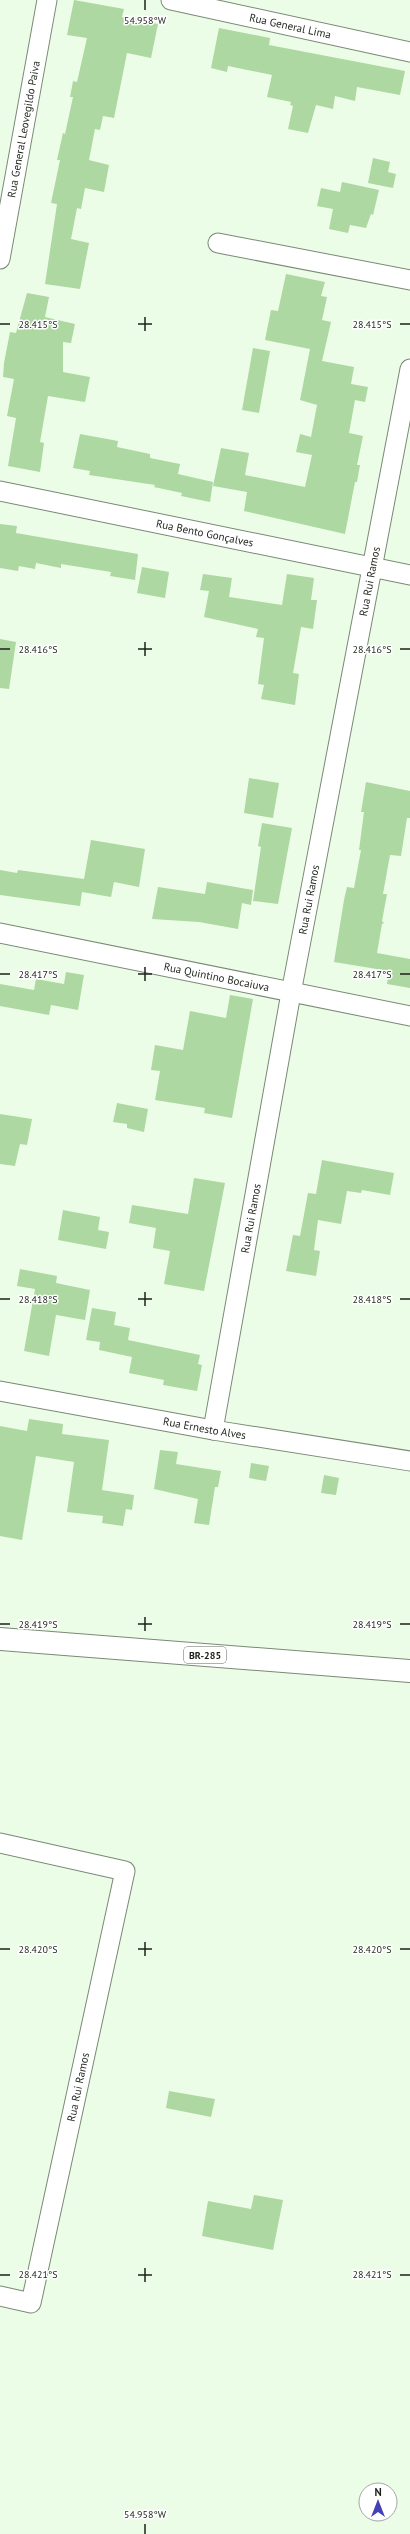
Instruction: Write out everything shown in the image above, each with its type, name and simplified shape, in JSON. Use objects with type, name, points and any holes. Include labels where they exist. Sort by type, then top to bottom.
[{"type":"highway","name":"BR-285","points":[[0,1639],[410,1671]]},
{"type":"street","name":"Rua General Leovegildo Paiva","points":[[0,259],[47,0]]},
{"type":"street","name":"Rua General Lima","points":[[171,0],[410,52]]},
{"type":"street","points":[[218,243],[410,280]]},
{"type":"street","name":"Rua Rui Ramos","points":[[213,1430],[291,992],[410,369]]},
{"type":"street","name":"Rua Bento Gonçalves","points":[[0,491],[410,575]]},
{"type":"street","name":"Rua Quintino Bocaiuva","points":[[0,933],[410,1016]]},
{"type":"street","name":"Rua Ernesto Alves","points":[[0,1391],[213,1430],[410,1461]]},
{"type":"street","name":"Rua Rui Ramos","points":[[0,1843],[125,1871],[31,2303],[0,2296]]},
{"type":"building","points":[[74,0],[124,9],[122,17],[158,24],[151,58],[127,53],[114,118],[103,116],[100,130],[95,129],[89,160],[109,165],[104,192],[85,188],[81,209],[77,208],[71,239],[89,243],[80,289],[45,284],[57,204],[51,203],[60,160],[57,160],[63,133],[65,134],[73,97],[70,97],[73,81],[77,82],[87,38],[67,35]]},
{"type":"building","points":[[219,28],[270,38],[269,45],[405,71],[400,95],[357,87],[355,101],[335,96],[333,109],[316,105],[308,133],[288,129],[293,106],[290,105],[291,102],[267,97],[272,75],[228,66],[227,72],[211,68]]},
{"type":"building","points":[[373,158],[390,162],[388,172],[396,174],[393,188],[368,183]]},
{"type":"building","points":[[342,182],[379,190],[373,215],[371,214],[366,228],[350,225],[348,233],[329,229],[333,209],[317,206],[321,188],[340,192]]},
{"type":"building","points":[[286,274],[325,282],[321,296],[327,297],[322,320],[331,322],[322,361],[354,367],[351,384],[368,387],[365,402],[355,400],[349,433],[363,436],[357,465],[360,465],[357,482],[355,482],[345,534],[244,511],[247,492],[213,486],[221,448],[249,453],[245,475],[305,487],[312,455],[296,452],[300,434],[311,437],[317,405],[300,400],[310,349],[265,340],[271,310],[278,311]]},
{"type":"building","points":[[27,293],[49,297],[45,317],[75,324],[71,343],[63,342],[63,372],[90,377],[85,402],[48,396],[40,442],[44,443],[40,472],[8,466],[16,418],[7,416],[14,379],[3,377],[4,363],[10,332],[16,333]]},
{"type":"building","points":[[253,348],[270,351],[259,413],[242,410]]},
{"type":"building","points":[[80,434],[118,441],[117,447],[150,454],[150,458],[180,464],[178,474],[213,482],[210,502],[181,496],[182,493],[154,487],[155,485],[89,475],[90,471],[73,468]]},
{"type":"building","points":[[0,524],[17,526],[16,533],[138,554],[135,580],[110,576],[111,572],[61,564],[61,568],[36,563],[35,569],[19,566],[18,571],[0,568]]},
{"type":"building","points":[[142,567],[169,572],[165,598],[137,593]]},
{"type":"building","points":[[203,574],[232,578],[229,597],[282,605],[287,574],[314,578],[311,600],[317,600],[313,629],[301,627],[293,673],[299,674],[295,705],[261,699],[264,685],[258,684],[264,638],[256,637],[258,629],[204,617],[209,591],[200,590]]},
{"type":"building","points":[[0,639],[16,642],[9,689],[0,688]]},
{"type":"building","points":[[249,778],[279,783],[273,818],[244,813]]},
{"type":"building","points":[[366,782],[410,791],[410,818],[407,818],[401,856],[390,855],[383,894],[387,894],[382,921],[384,923],[382,924],[377,953],[410,959],[410,988],[387,984],[389,971],[334,962],[347,887],[354,888],[361,850],[359,850],[364,812],[361,812]]},
{"type":"building","points":[[262,823],[292,828],[278,904],[253,901],[261,847],[258,846]]},
{"type":"building","points":[[91,840],[145,849],[139,887],[114,882],[111,897],[82,892],[80,906],[0,895],[0,870],[17,873],[18,870],[84,879]]},
{"type":"building","points":[[207,882],[253,890],[251,905],[242,903],[238,929],[199,922],[152,919],[158,887],[205,894]]},
{"type":"building","points":[[66,972],[84,975],[78,1010],[51,1005],[49,1015],[0,1006],[0,984],[34,990],[36,979],[64,984]]},
{"type":"building","points":[[230,995],[253,999],[232,1118],[204,1113],[205,1108],[155,1100],[160,1071],[151,1070],[155,1045],[183,1050],[190,1011],[226,1018]]},
{"type":"building","points":[[117,1103],[148,1109],[144,1132],[127,1128],[127,1124],[113,1122]]},
{"type":"building","points":[[0,1114],[32,1119],[27,1145],[20,1144],[15,1166],[0,1164]]},
{"type":"building","points":[[322,1160],[394,1173],[390,1195],[362,1190],[361,1193],[347,1191],[341,1224],[318,1220],[314,1250],[320,1251],[316,1276],[286,1271],[293,1235],[300,1236],[308,1193],[316,1194]]},
{"type":"building","points":[[194,1178],[225,1183],[204,1291],[164,1284],[170,1251],[153,1248],[156,1228],[129,1223],[132,1205],[188,1214]]},
{"type":"building","points":[[63,1210],[100,1217],[98,1230],[109,1232],[106,1249],[58,1240]]},
{"type":"building","points":[[20,1269],[57,1276],[56,1283],[90,1290],[85,1320],[56,1315],[49,1356],[24,1351],[35,1289],[17,1286]]},
{"type":"building","points":[[92,1308],[116,1312],[114,1325],[130,1328],[128,1340],[200,1355],[198,1364],[202,1365],[197,1391],[163,1385],[164,1380],[129,1373],[132,1357],[99,1350],[100,1342],[86,1340]]},
{"type":"building","points":[[29,1419],[63,1424],[62,1434],[109,1440],[102,1490],[134,1495],[132,1510],[126,1509],[123,1526],[102,1523],[103,1516],[67,1512],[74,1462],[36,1456],[22,1540],[0,1536],[0,1426],[27,1431]]},
{"type":"building","points":[[160,1450],[178,1452],[176,1464],[221,1471],[218,1487],[215,1487],[209,1525],[194,1523],[198,1499],[154,1489]]},
{"type":"building","points":[[251,1463],[269,1466],[266,1481],[249,1478]]},
{"type":"building","points":[[324,1475],[339,1478],[336,1495],[321,1493]]},
{"type":"building","points":[[169,2091],[215,2099],[211,2117],[166,2108]]},
{"type":"building","points":[[254,2195],[283,2200],[273,2250],[202,2236],[208,2201],[251,2209]]}]
